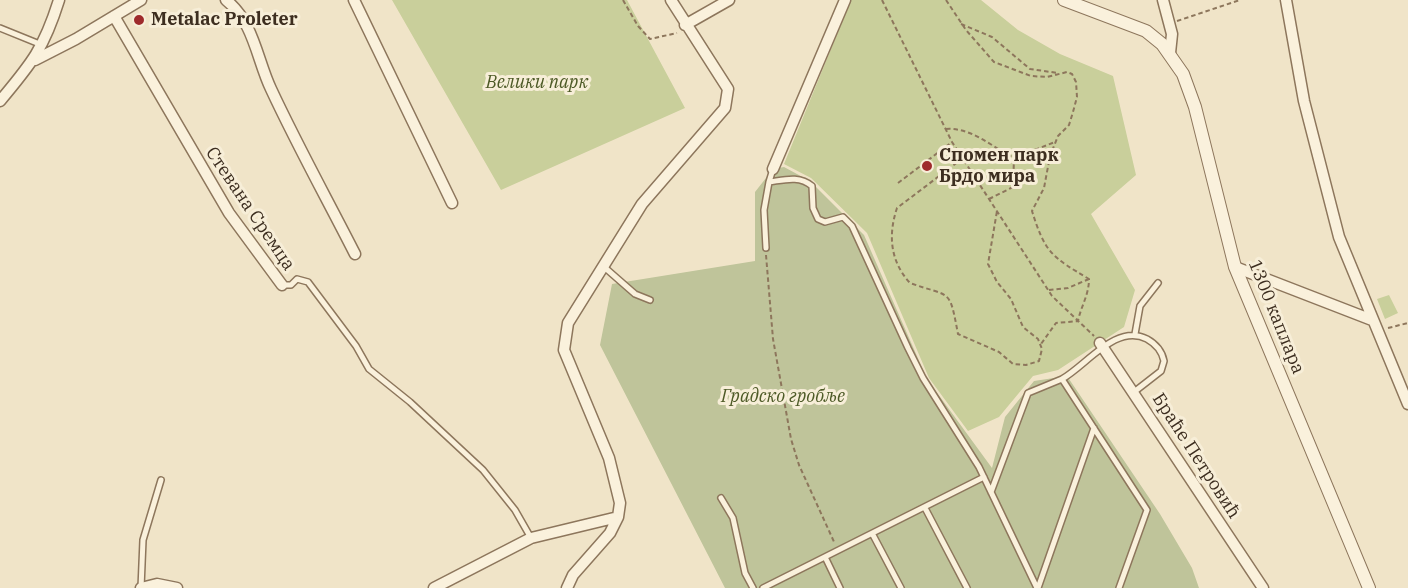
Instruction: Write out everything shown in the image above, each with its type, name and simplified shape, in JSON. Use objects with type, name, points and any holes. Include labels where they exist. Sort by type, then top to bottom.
[{"type":"street","points":[[0,101],[35,60],[59,0]]},
{"type":"street","points":[[35,60],[141,0]]},
{"type":"street","points":[[226,0],[241,15],[270,87],[355,254]]},
{"type":"street","points":[[354,0],[452,203]]},
{"type":"street","points":[[567,588],[573,575],[610,533],[618,517],[620,503],[609,458],[564,350],[568,323],[642,204],[725,108],[728,89],[671,0]]},
{"type":"street","points":[[687,28],[729,0]]},
{"type":"street","points":[[773,169],[844,0]]},
{"type":"street","name":"1300 каплара","points":[[1064,0],[1146,32],[1170,53],[1183,74],[1193,101],[1235,267],[1369,588]]},
{"type":"street","points":[[1080,0],[1090,9]]},
{"type":"street","points":[[1163,0],[1169,23],[1170,53]]},
{"type":"street","points":[[1286,0],[1304,101],[1339,237],[1408,405]]},
{"type":"street","name":"Стевана Сремца","points":[[114,16],[229,213],[282,285]]},
{"type":"street","points":[[1235,267],[1372,320]]},
{"type":"street","name":"Браће Петровић","points":[[1102,345],[1263,588]]},
{"type":"street","points":[[434,588],[531,538],[618,517]]},
{"type":"street","points":[[141,588],[157,584],[177,588]]},
{"type":"lane","points":[[0,28],[42,45]]},
{"type":"lane","points":[[766,248],[764,210],[773,169]]},
{"type":"lane","points":[[769,182],[804,180],[812,186],[813,208],[818,219],[825,222],[843,217],[852,226],[875,282],[923,378],[984,477],[1037,588]]},
{"type":"lane","points":[[603,266],[635,294],[650,300]]},
{"type":"lane","name":"Стевана Сремца","points":[[282,285],[291,285],[297,279],[308,282],[356,346],[369,369],[410,402],[483,470],[515,510],[531,538]]},
{"type":"lane","points":[[1135,334],[1140,306],[1158,283]]},
{"type":"lane","points":[[991,492],[1028,393],[1062,379],[1102,345],[1121,336],[1135,334],[1156,346],[1164,361],[1161,371],[1134,392]]},
{"type":"lane","points":[[1062,379],[1148,510],[1119,588]]},
{"type":"lane","points":[[1037,588],[1094,428]]},
{"type":"lane","points":[[763,588],[826,559],[984,477]]},
{"type":"lane","points":[[141,588],[143,540],[161,480]]},
{"type":"lane","points":[[721,498],[733,518],[745,573],[753,588]]},
{"type":"lane","points":[[925,508],[967,588]]},
{"type":"lane","points":[[873,535],[901,588]]},
{"type":"lane","points":[[826,559],[840,588]]},
{"type":"path","points":[[623,0],[638,26],[650,39],[687,28]]},
{"type":"path","points":[[882,0],[952,141],[1049,290],[1102,345]]},
{"type":"path","points":[[945,0],[961,24],[994,62],[1031,76],[1047,77],[1061,74]]},
{"type":"path","points":[[1169,23],[1240,0]]},
{"type":"path","points":[[961,24],[992,37],[1030,69],[1071,74],[1076,82],[1077,97],[1068,125],[1055,142],[1044,188],[1032,211],[1044,244],[1060,262],[1089,279]]},
{"type":"path","points":[[946,129],[957,128],[972,133],[1014,158]]},
{"type":"path","points":[[898,183],[952,141]]},
{"type":"path","points":[[1014,158],[1055,142]]},
{"type":"path","points":[[963,158],[897,208],[891,241],[893,258],[910,283],[944,292],[954,306],[958,334],[999,352],[1012,364],[1026,365],[1039,361],[1040,345],[1056,323],[1078,321]]},
{"type":"path","points":[[989,199],[1013,187],[1014,158]]},
{"type":"path","points":[[997,211],[988,264],[997,282],[1011,299],[1023,327],[1032,332],[1040,345]]},
{"type":"path","points":[[766,248],[770,316],[781,392],[791,439],[799,465],[839,552]]},
{"type":"path","points":[[1049,290],[1068,288],[1089,279]]},
{"type":"path","points":[[1078,321],[1081,306],[1089,293],[1089,279]]},
{"type":"path","points":[[1377,332],[1408,323]]},
{"type":"green space","name":"Велики парк","points":[[392,0],[627,0],[685,108],[501,190]]},
{"type":"green space","name":"Спомен парк Брдо мира","points":[[851,0],[981,0],[1018,30],[1060,54],[1113,76],[1136,175],[1091,214],[1135,290],[1124,327],[1058,370],[1033,376],[999,417],[968,431],[929,378],[867,233],[811,178],[784,164]]},
{"type":"green space","name":"Градско гробље","points":[[784,167],[810,181],[864,235],[927,379],[992,468],[1005,417],[1034,381],[1067,376],[1160,514],[1192,568],[1199,588],[725,588],[600,345],[612,284],[755,261],[755,192],[773,169]]},
{"type":"green space","points":[[1389,295],[1398,313],[1385,319],[1377,299]]},
{"type":"place","name":"Metalac Proleter","points":[[139,20]]},
{"type":"place","name":"Спомен парк Брдо мира","points":[[927,166]]}]
